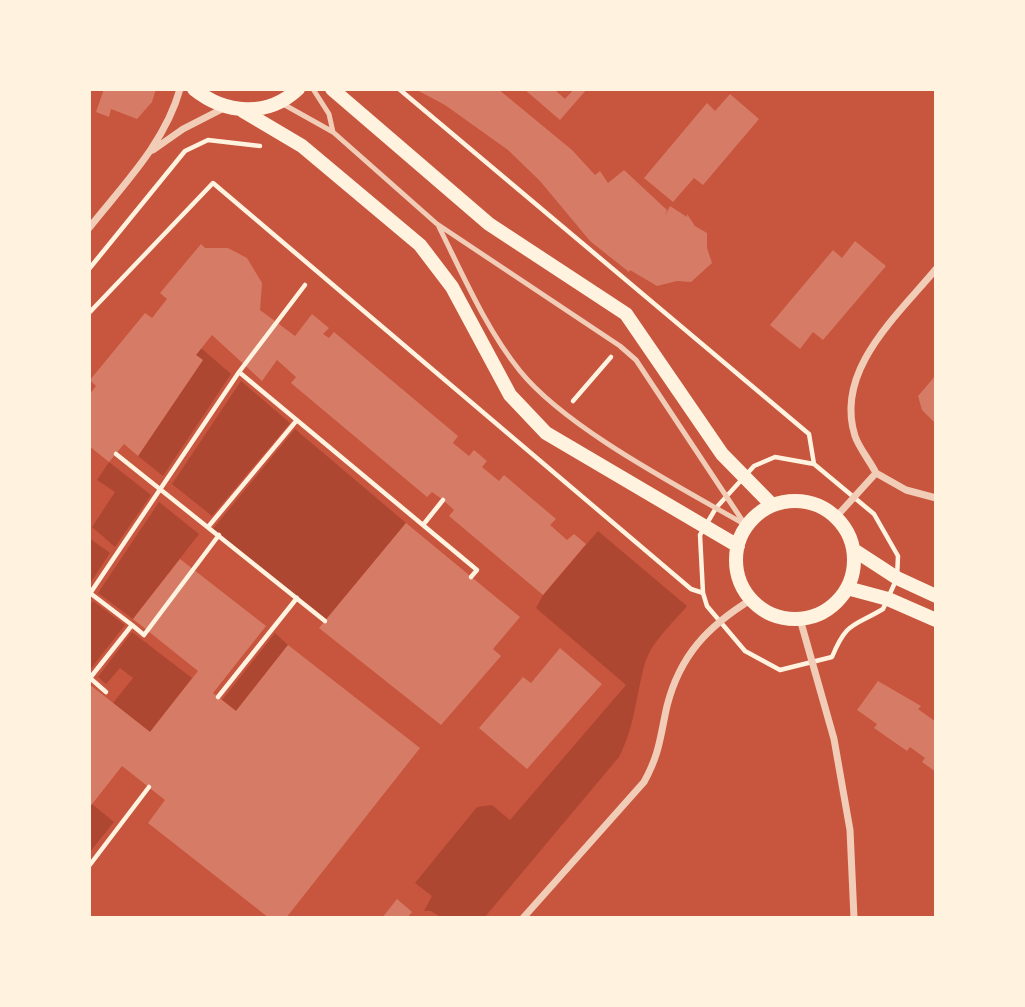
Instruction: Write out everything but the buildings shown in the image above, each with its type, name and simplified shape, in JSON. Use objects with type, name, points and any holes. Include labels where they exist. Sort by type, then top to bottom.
[{"type":"main road","points":[[194,89],[225,107],[243,111],[302,146],[420,245],[452,287],[510,395],[546,433],[738,546]]},
{"type":"main road","points":[[243,111],[281,102],[298,89]]},
{"type":"main road","points":[[332,89],[489,224],[609,301],[637,327],[722,454],[772,505]]},
{"type":"main road","points":[[806,502],[836,517],[844,527],[854,550],[853,570],[847,588],[827,609],[800,618],[774,614],[751,599],[738,574],[738,546],[747,526],[772,505],[806,502]]},
{"type":"main road","points":[[854,550],[897,578],[936,596]]},
{"type":"main road","points":[[847,588],[888,599],[936,620]]},
{"type":"street","points":[[89,228],[150,152],[171,115],[180,89]]},
{"type":"street","points":[[150,152],[183,129],[225,107]]},
{"type":"street","points":[[936,270],[882,334],[860,365],[850,399],[855,436],[876,473],[906,490],[936,498]]},
{"type":"street","points":[[836,517],[876,473]]},
{"type":"street","points":[[523,918],[644,782],[658,757],[667,705],[680,666],[719,620],[751,599]]},
{"type":"street","points":[[800,618],[834,739],[850,830],[854,918]]},
{"type":"lane","points":[[313,89],[329,114],[333,132]]},
{"type":"lane","points":[[281,102],[333,132],[437,224],[620,346],[648,373],[725,498],[747,526]]},
{"type":"lane","points":[[437,224],[508,355],[537,389],[564,412],[627,454],[747,526]]},
{"type":"path","points":[[399,89],[809,434],[814,464]]},
{"type":"path","points":[[89,269],[185,151],[208,140],[263,146]]},
{"type":"path","points":[[89,313],[213,183],[691,589],[703,593]]},
{"type":"path","points":[[219,535],[144,635],[90,594],[239,372],[305,285]]},
{"type":"path","points":[[637,327],[656,304]]},
{"type":"path","points":[[564,412],[620,346]]},
{"type":"path","points":[[239,372],[477,570],[471,577]]},
{"type":"path","points":[[208,527],[297,420]]},
{"type":"path","points":[[530,452],[546,433]]},
{"type":"path","points":[[116,454],[325,621]]},
{"type":"path","points":[[745,478],[754,466],[775,457],[814,464],[835,481]]},
{"type":"path","points":[[423,525],[443,500]]},
{"type":"path","points":[[874,514],[898,556],[897,578]]},
{"type":"path","points":[[700,535],[703,593],[707,606]]},
{"type":"path","points":[[218,697],[297,598]]},
{"type":"path","points":[[832,657],[842,634],[857,621],[883,609]]},
{"type":"path","points":[[106,692],[90,678],[132,625]]},
{"type":"path","points":[[726,629],[745,651],[780,670]]},
{"type":"path","points":[[89,866],[149,787]]},
{"type":"shaded area","points":[[201,348],[231,374],[163,476],[138,456],[202,360],[196,355]]},
{"type":"shaded area","points":[[241,381],[290,423],[212,516],[172,484]]},
{"type":"shaded area","points":[[295,429],[406,523],[325,621],[212,530]]},
{"type":"shaded area","points":[[109,462],[151,495],[115,547],[92,527],[115,492],[97,480]]},
{"type":"shaded area","points":[[159,502],[199,534],[133,619],[98,593]]},
{"type":"shaded area","points":[[598,531],[687,606],[648,655],[632,722],[619,757],[484,918],[442,918],[431,911],[424,911],[432,896],[415,883],[477,807],[492,805],[510,820],[626,685],[536,608],[543,595]]},
{"type":"shaded area","points":[[89,538],[110,553],[89,585]]},
{"type":"shaded area","points":[[93,601],[125,625],[89,671],[89,606]]},
{"type":"shaded area","points":[[132,632],[192,678],[150,732],[113,703],[133,678],[120,668],[106,684],[98,677]]},
{"type":"shaded area","points":[[275,633],[288,645],[236,711],[222,700]]},
{"type":"shaded area","points":[[92,804],[114,822],[89,853],[89,808]]}]
